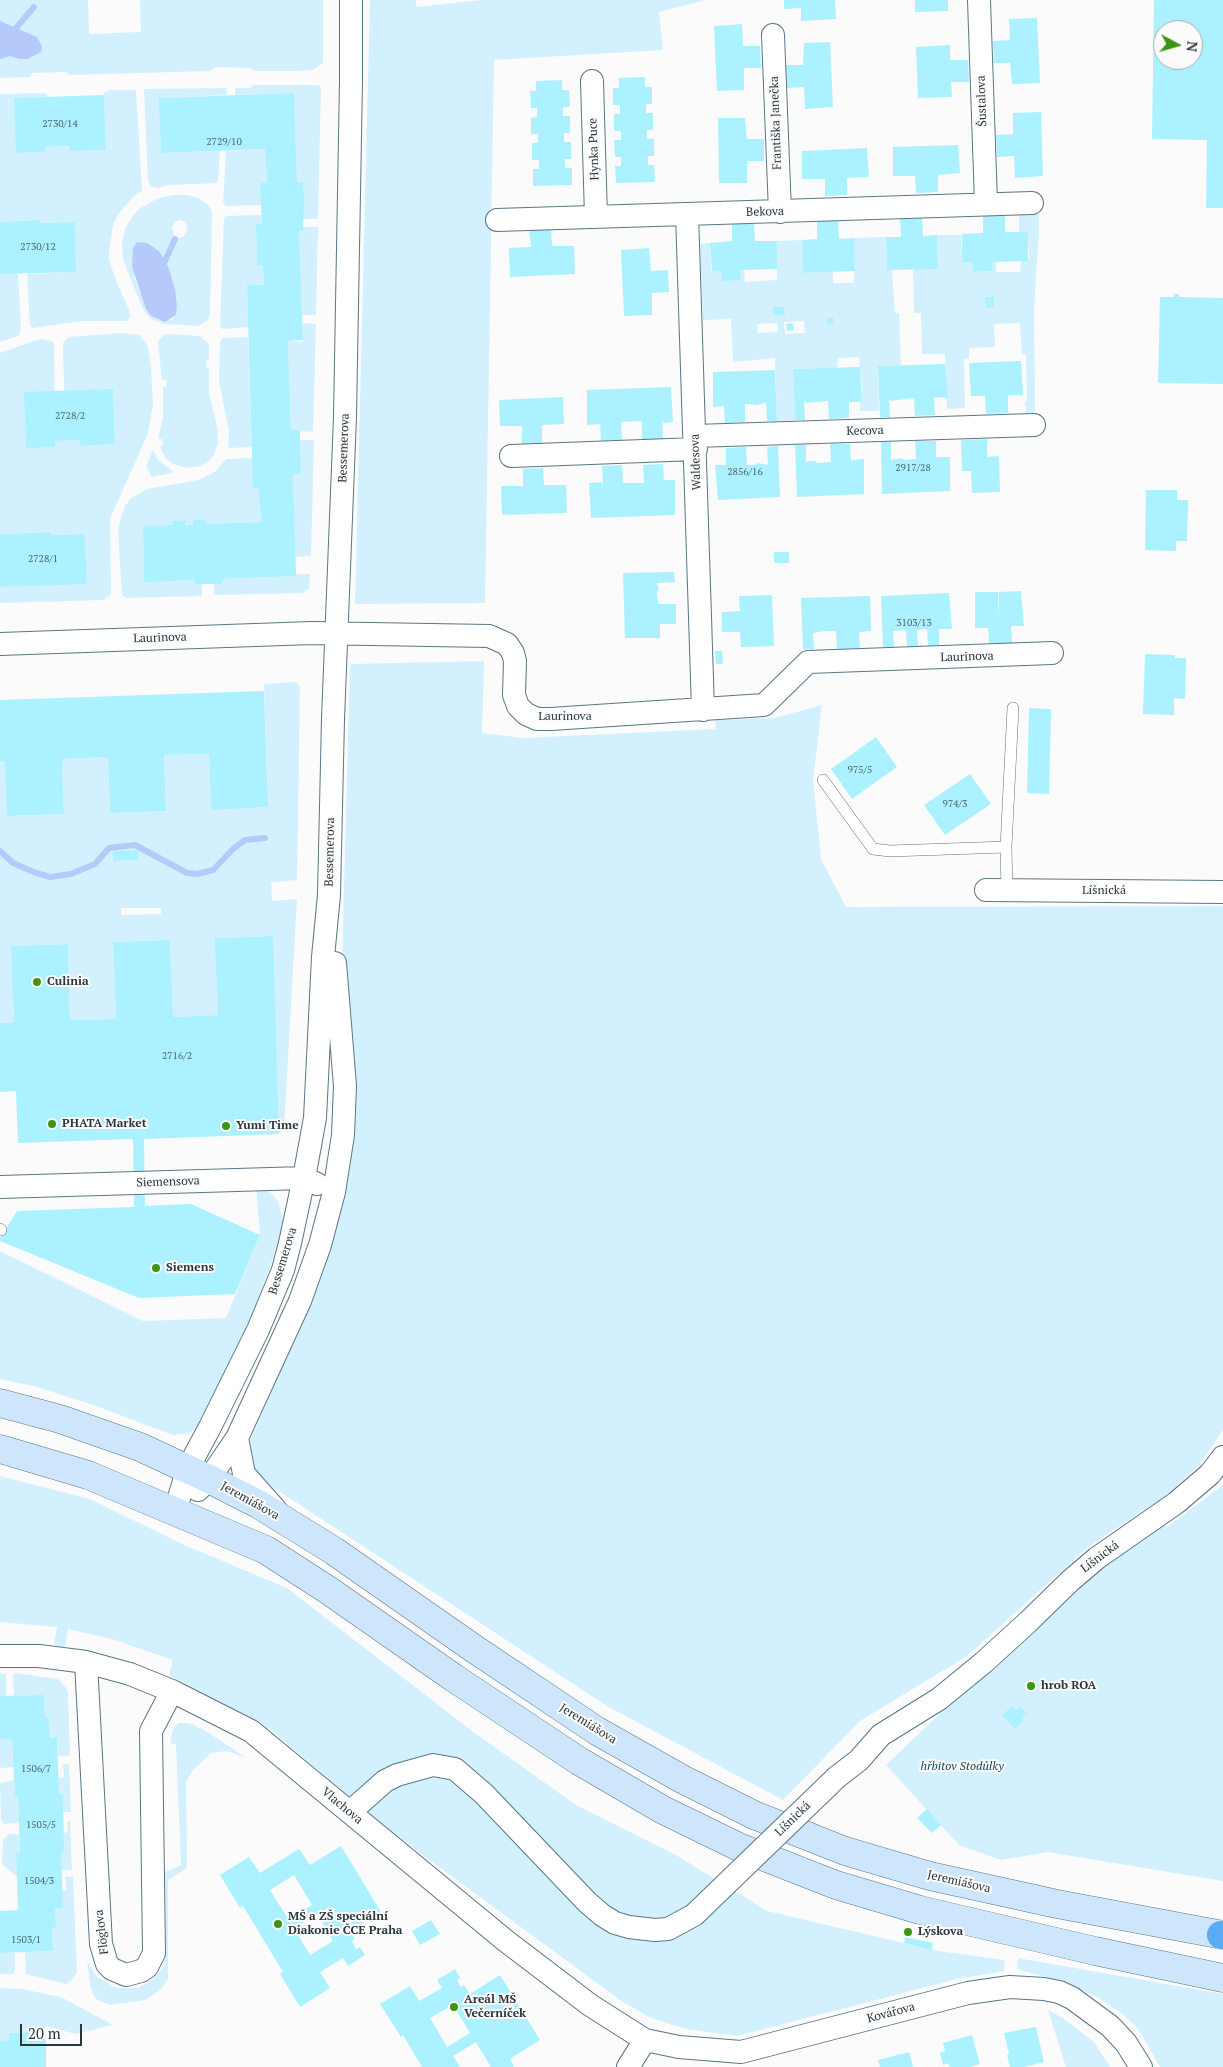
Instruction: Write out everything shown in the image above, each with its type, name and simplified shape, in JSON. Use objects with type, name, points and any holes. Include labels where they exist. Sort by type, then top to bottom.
[{"type":"main road","name":"Jeremiášova","points":[[0,1403],[60,1419],[140,1447],[199,1474],[285,1520],[334,1551],[473,1648],[597,1731],[682,1779],[754,1815],[846,1851],[930,1876],[1057,1904],[1222,1935]]},
{"type":"main road","points":[[0,1449],[88,1476],[244,1540],[275,1556],[579,1762],[663,1810],[739,1847],[836,1885],[920,1910],[1121,1957],[1223,1978]]},
{"type":"street","name":"Bessemerova","points":[[199,1474],[219,1410],[272,1298],[290,1244],[315,1118],[323,957],[329,895],[345,417],[351,0]]},
{"type":"street","name":"Šustalova","points":[[978,0],[986,203]]},
{"type":"street","name":"Františka Janečka","points":[[773,35],[780,212]]},
{"type":"street","name":"Hynka Puce","points":[[592,81],[596,217]]},
{"type":"street","name":"Bekova","points":[[497,220],[1032,203]]},
{"type":"street","name":"Waldesova","points":[[687,214],[696,443],[703,710]]},
{"type":"street","name":"Kecova","points":[[511,456],[696,443],[1034,426]]},
{"type":"street","name":"Laurinova","points":[[0,644],[337,633],[478,635],[498,639],[507,644],[513,653],[515,661],[514,695],[518,706],[526,714],[537,718],[703,710],[764,705],[808,662],[1052,653]]},
{"type":"street","name":"Líšnická","points":[[996,890],[1223,892]]},
{"type":"street","name":"Bessemerova","points":[[175,1511],[199,1474],[236,1438],[300,1301],[320,1245],[334,1192],[343,1135],[345,1086],[329,895]]},
{"type":"street","name":"Siemensova","points":[[0,1186],[304,1178],[334,1192]]},
{"type":"street","points":[[236,1438],[244,1474],[285,1520]]},
{"type":"street","name":"Líšnická","points":[[350,1812],[386,1781],[397,1775],[433,1765],[455,1769],[484,1794],[587,1902],[602,1915],[616,1923],[629,1927],[655,1930],[668,1929],[694,1915],[837,1777],[859,1760],[880,1735],[939,1698],[983,1663],[1070,1581],[1097,1558],[1176,1503],[1210,1474],[1223,1457]]},
{"type":"street","name":"Vlachova","points":[[0,1656],[39,1656],[86,1662],[130,1674],[172,1691],[251,1731],[506,1941],[590,2004],[645,2040]]},
{"type":"street","name":"Flöglova","points":[[86,1662],[100,1944],[107,1964],[112,1969],[126,1975],[141,1971],[147,1967],[154,1953],[151,1732],[172,1691]]},
{"type":"street","name":"Kovářova","points":[[645,2040],[679,2048],[741,2052],[968,1993],[1010,1987],[1035,1988],[1059,1992],[1096,2014],[1126,2043],[1141,2067]]},
{"type":"street","points":[[628,2067],[645,2040]]},
{"type":"lane","points":[[996,890],[1006,847],[1013,708]]},
{"type":"lane","points":[[823,780],[873,848],[890,851],[1006,847]]},
{"type":"green space","points":[[0,0],[88,0],[89,34],[141,32],[140,0],[323,0],[323,63],[312,70],[297,71],[254,71],[250,68],[217,67],[210,71],[69,75],[66,72],[32,73],[29,77],[0,78]]},
{"type":"green space","points":[[370,0],[416,0],[416,7],[481,0],[705,0],[659,12],[663,50],[494,60],[485,603],[355,604]]},
{"type":"green space","points":[[253,85],[318,85],[321,87],[318,219],[303,219],[303,182],[297,182],[294,93],[235,95],[235,88],[250,88]]},
{"type":"green space","points":[[227,88],[226,95],[160,98],[161,153],[220,151],[218,180],[216,183],[169,185],[157,188],[151,186],[148,181],[144,89]]},
{"type":"green space","points":[[109,90],[136,90],[142,191],[135,195],[119,213],[113,224],[109,252],[109,260],[130,317],[127,321],[82,321],[33,328],[30,326],[27,274],[76,272],[75,222],[40,223],[40,220],[0,222],[0,94],[44,93],[47,95],[47,97],[14,98],[17,153],[45,152],[45,147],[70,146],[71,151],[106,150],[104,93]]},
{"type":"green space","points":[[265,149],[267,183],[260,184],[261,205],[226,206],[223,202],[226,151]]},
{"type":"green space","points":[[187,195],[198,198],[207,204],[212,211],[210,314],[208,320],[198,326],[164,324],[151,319],[143,309],[123,260],[122,242],[125,229],[132,217],[139,209],[163,197]],"holes":[[[180,220],[186,223],[187,231],[183,237],[175,239],[172,228],[175,222]],[[159,251],[168,266],[177,307],[176,315],[171,320],[145,307],[134,276]]]},
{"type":"green space","points":[[1039,214],[1034,309],[1035,413],[1026,413],[1026,355],[1022,354],[1020,323],[994,324],[995,347],[969,348],[969,358],[964,359],[965,408],[947,409],[945,354],[922,354],[921,313],[914,313],[913,269],[938,269],[937,235],[961,235],[962,262],[973,262],[973,272],[993,271],[992,262],[996,262],[996,272],[1020,272],[1021,261],[1029,259],[1028,233],[1019,232],[1019,215]]},
{"type":"green space","points":[[261,215],[262,224],[256,224],[257,264],[263,265],[264,285],[247,286],[248,327],[223,329],[220,326],[224,218],[226,216]]},
{"type":"green space","points":[[303,227],[318,227],[316,315],[302,315],[299,231],[303,231]]},
{"type":"green space","points":[[886,237],[887,270],[892,270],[895,313],[899,313],[901,365],[878,366],[879,411],[860,411],[862,388],[859,357],[838,358],[837,368],[793,369],[795,420],[777,421],[775,358],[733,362],[731,319],[703,320],[700,244],[710,243],[711,270],[721,271],[722,280],[740,280],[740,270],[744,270],[745,282],[777,280],[777,241],[802,240],[804,273],[833,272],[833,283],[854,283],[854,238]],"holes":[[[804,321],[805,333],[785,334],[784,322]],[[777,323],[778,332],[758,333],[757,324]]]},
{"type":"green space","points":[[0,274],[18,274],[21,330],[18,336],[0,342]]},
{"type":"green space","points":[[303,323],[316,324],[313,432],[291,430],[288,341],[303,342]]},
{"type":"green space","points":[[121,333],[139,335],[148,346],[153,404],[148,433],[110,519],[111,594],[104,600],[0,603],[0,587],[87,583],[85,534],[51,535],[50,532],[0,534],[0,353],[40,339],[52,341],[54,344],[55,441],[80,440],[81,446],[115,444],[113,390],[64,391],[63,343],[69,337]]},
{"type":"green space","points":[[164,335],[200,336],[209,344],[209,360],[206,360],[206,368],[209,368],[209,394],[218,431],[217,441],[219,441],[214,455],[208,462],[200,466],[186,468],[171,463],[165,457],[160,447],[163,445],[162,439],[158,439],[163,417],[163,387],[166,387],[167,380],[162,380],[158,342]]},
{"type":"green space","points":[[248,337],[252,447],[228,448],[229,431],[219,382],[220,341],[223,338]]},
{"type":"green space","points":[[300,440],[314,440],[311,556],[295,557],[293,475],[301,474]]},
{"type":"green space","points":[[153,450],[158,460],[173,471],[172,473],[152,477],[146,466]]},
{"type":"green space","points":[[252,458],[254,489],[258,488],[262,522],[206,524],[205,520],[193,520],[193,525],[185,525],[185,520],[173,521],[173,525],[143,527],[144,581],[195,580],[195,584],[202,584],[202,596],[127,598],[122,595],[118,529],[124,508],[130,499],[147,489],[199,480],[215,472],[226,459]]},
{"type":"green space","points":[[296,574],[310,574],[309,589],[302,593],[214,595],[214,584],[222,584],[222,579],[296,576]]},
{"type":"green space","points":[[484,661],[482,733],[523,738],[715,729],[716,720],[775,718],[822,705],[813,779],[821,859],[846,907],[1223,906],[1223,1430],[1199,1465],[1168,1494],[1088,1547],[967,1656],[860,1721],[783,1800],[607,1706],[262,1480],[255,1473],[249,1444],[316,1287],[330,1244],[342,963],[350,664]]},
{"type":"green space","points":[[296,682],[300,687],[297,880],[271,882],[272,901],[297,899],[284,1128],[279,1134],[272,936],[216,938],[218,1015],[173,1017],[170,940],[113,942],[116,1019],[70,1020],[68,944],[12,946],[14,1022],[0,1023],[0,761],[5,761],[8,816],[64,814],[62,759],[108,757],[110,813],[166,811],[164,755],[209,754],[211,809],[268,807],[264,684]],"holes":[[[137,850],[138,860],[113,861],[113,851]],[[121,908],[161,908],[161,914],[121,915]]]},
{"type":"green space","points":[[256,1187],[270,1192],[278,1201],[283,1221],[281,1230],[271,1264],[250,1320],[216,1396],[197,1427],[190,1433],[173,1435],[96,1406],[37,1387],[0,1379],[0,1251],[143,1321],[226,1318],[260,1235]]},
{"type":"green space","points":[[0,1476],[90,1499],[182,1544],[287,1588],[472,1731],[576,1805],[676,1855],[767,1911],[938,1951],[1005,1960],[1004,1971],[957,1979],[737,2036],[686,2029],[651,2018],[620,2000],[389,1830],[272,1731],[169,1675],[173,1660],[112,1639],[68,1629],[65,1647],[54,1645],[57,1627],[0,1622]]},
{"type":"green space","name":"hřbitov Stodůlky","points":[[1223,1485],[1223,1881],[1048,1852],[1001,1860],[959,1845],[886,1765],[1084,1576],[1160,1523],[1167,1527]],"holes":[[[1012,1707],[1015,1710],[1021,1707],[1025,1711],[1026,1713],[1022,1717],[1024,1720],[1003,1715]]]},
{"type":"green space","points":[[0,1673],[6,1675],[6,1696],[0,1696]]},
{"type":"green space","points":[[15,1673],[58,1679],[66,1688],[68,1694],[70,1756],[58,1756],[57,1737],[50,1738],[49,1718],[45,1718],[44,1695],[14,1696],[13,1676]]},
{"type":"green space","points":[[179,1723],[189,1723],[206,1731],[245,1757],[226,1751],[211,1753],[193,1770],[186,1782],[187,1868],[168,1880],[168,1979],[160,1990],[145,2000],[110,2005],[96,1999],[91,1989],[87,1961],[97,1977],[116,1988],[138,1988],[154,1979],[164,1966],[166,1951],[165,1872],[181,1865],[176,1745],[170,1743],[174,1727]]},
{"type":"green space","points":[[0,1739],[12,1739],[13,1767],[0,1768]]},
{"type":"green space","points":[[63,1764],[69,1764],[71,1812],[63,1812],[59,1794],[58,1778],[64,1777]]},
{"type":"green space","points":[[14,1780],[15,1796],[18,1796],[19,1823],[4,1824],[1,1819],[0,1783]]},
{"type":"green space","points":[[67,1821],[70,1821],[72,1870],[61,1870],[64,1833],[68,1832]]},
{"type":"green space","points":[[9,1834],[19,1834],[20,1853],[16,1853],[17,1877],[2,1864],[3,1840]]},
{"type":"green space","points":[[65,1877],[73,1877],[77,1972],[71,1981],[66,1984],[26,1974],[25,1952],[53,1951],[52,1928],[56,1928],[55,1909],[63,1908],[62,1890],[67,1890]]},
{"type":"green space","points":[[0,1953],[15,1953],[15,1970],[13,1974],[0,1974]]},
{"type":"green space","points":[[1018,1958],[1223,1994],[1223,2067],[1160,2067],[1135,2025],[1120,2012],[1097,1997],[1067,1983],[1017,1969]]},
{"type":"green space","points":[[0,1988],[22,1989],[61,1997],[113,2025],[75,2034],[47,2026],[45,2029],[46,2040],[30,2040],[29,2033],[9,2033],[9,2041],[0,2041]]},
{"type":"green space","points":[[1048,2010],[1063,2018],[1094,2042],[1110,2067],[1066,2067]]},
{"type":"water","points":[[0,21],[37,37],[42,46],[41,52],[28,59],[10,56],[0,59]]},
{"type":"water","points":[[137,242],[147,243],[159,251],[168,266],[175,289],[177,307],[176,315],[165,322],[150,315],[145,307],[132,266],[133,248]]},
{"type":"building","points":[[784,0],[835,0],[836,19],[801,21],[801,8],[784,9]]},
{"type":"building","points":[[915,0],[948,0],[948,11],[915,12]]},
{"type":"building","points":[[1154,0],[1223,0],[1223,208],[1206,208],[1207,140],[1152,139],[1153,70],[1203,70],[1203,20],[1154,20]]},
{"type":"building","points":[[1037,18],[1040,83],[1012,84],[1010,63],[994,63],[993,41],[1010,40],[1009,19]]},
{"type":"building","points":[[742,24],[743,46],[760,46],[761,68],[744,68],[744,90],[717,91],[714,26]]},
{"type":"building","points":[[830,42],[833,107],[805,109],[804,87],[787,88],[786,65],[803,65],[804,43]]},
{"type":"building","points":[[950,45],[950,60],[968,60],[969,82],[951,82],[952,97],[918,98],[916,47]]},
{"type":"building","points":[[645,77],[645,87],[652,87],[652,104],[646,104],[646,113],[653,113],[653,130],[647,130],[647,139],[654,139],[654,156],[648,156],[648,165],[654,165],[655,182],[616,183],[615,166],[621,166],[621,157],[615,157],[614,140],[621,140],[621,131],[614,131],[614,114],[620,114],[620,105],[613,105],[613,88],[619,88],[619,78]]},
{"type":"building","points":[[562,80],[562,90],[569,90],[570,107],[563,107],[563,116],[570,116],[570,133],[564,133],[564,142],[571,142],[571,159],[565,159],[565,168],[572,168],[572,185],[533,186],[533,169],[539,169],[539,160],[532,160],[532,143],[538,143],[538,134],[531,134],[531,118],[537,117],[537,108],[531,108],[530,91],[536,91],[536,81]]},
{"type":"building","points":[[294,93],[297,182],[303,182],[304,201],[303,231],[299,231],[303,340],[288,341],[291,430],[299,430],[300,432],[301,474],[293,475],[296,576],[222,579],[222,584],[195,584],[195,580],[144,582],[143,526],[173,525],[173,521],[185,520],[185,525],[193,525],[193,520],[205,520],[206,524],[262,522],[258,488],[253,489],[247,285],[264,285],[263,265],[257,265],[256,224],[262,224],[260,183],[267,183],[265,149],[161,153],[159,98]]},
{"type":"building","points":[[104,95],[106,150],[70,151],[70,146],[45,147],[45,152],[16,153],[14,98]]},
{"type":"building","points":[[1041,112],[1043,176],[1015,178],[1014,156],[997,157],[996,135],[1013,134],[1013,113]]},
{"type":"building","points":[[718,118],[745,118],[747,139],[764,139],[764,161],[747,161],[747,183],[719,183]]},
{"type":"building","points":[[958,145],[960,173],[938,175],[938,192],[916,193],[915,176],[893,176],[893,147]]},
{"type":"building","points":[[867,148],[869,177],[847,178],[847,195],[825,196],[825,179],[802,179],[802,151]]},
{"type":"building","points":[[1005,215],[1005,232],[1028,232],[1028,261],[992,262],[993,271],[973,272],[973,262],[962,262],[962,234],[983,233],[983,216]]},
{"type":"building","points":[[922,218],[923,236],[937,235],[938,269],[887,270],[886,237],[901,237],[900,219]]},
{"type":"building","points":[[40,220],[40,223],[75,222],[76,272],[0,274],[0,222]]},
{"type":"building","points":[[817,221],[838,221],[839,239],[854,238],[855,271],[803,273],[802,240],[817,239]]},
{"type":"building","points":[[732,224],[754,224],[755,241],[777,241],[777,269],[740,270],[741,280],[722,281],[721,271],[712,271],[710,243],[732,241]]},
{"type":"building","points":[[551,229],[552,246],[574,246],[575,274],[510,277],[509,248],[531,247],[529,230]]},
{"type":"building","points":[[649,248],[651,271],[668,270],[669,292],[652,293],[652,315],[624,316],[621,250]]},
{"type":"building","points":[[1174,294],[1179,294],[1179,297],[1223,298],[1223,384],[1158,383],[1160,297],[1174,297]]},
{"type":"building","points":[[985,297],[994,297],[994,307],[986,308]]},
{"type":"building","points":[[773,307],[784,307],[785,315],[773,315]]},
{"type":"building","points":[[833,317],[833,324],[827,325],[827,318]]},
{"type":"building","points":[[793,323],[794,330],[787,331],[786,324]]},
{"type":"building","points":[[1021,361],[1023,395],[1008,395],[1008,413],[986,414],[985,396],[971,396],[969,363]]},
{"type":"building","points":[[945,364],[948,398],[934,397],[935,415],[915,416],[914,398],[891,401],[889,399],[890,417],[880,417],[878,366]]},
{"type":"building","points":[[860,367],[862,402],[850,402],[849,400],[849,418],[829,419],[828,401],[804,402],[805,420],[795,420],[793,369]]},
{"type":"building","points":[[775,370],[777,421],[767,421],[766,403],[756,405],[745,404],[745,422],[725,423],[724,406],[713,407],[713,372]]},
{"type":"building","points":[[671,387],[673,422],[663,423],[662,416],[663,439],[642,439],[642,421],[621,422],[622,440],[601,441],[600,423],[587,425],[587,390]]},
{"type":"building","points":[[113,389],[115,444],[80,446],[80,440],[55,441],[55,447],[26,448],[24,392]]},
{"type":"building","points":[[563,397],[564,424],[542,425],[542,443],[522,444],[522,426],[500,426],[499,400]]},
{"type":"building","points":[[987,439],[987,457],[999,456],[1000,492],[972,493],[971,471],[962,471],[961,440]]},
{"type":"building","points":[[915,441],[936,441],[936,459],[937,457],[950,457],[950,491],[882,494],[881,442],[891,442],[891,460],[902,458],[904,460],[916,459]]},
{"type":"building","points":[[830,444],[850,444],[851,462],[852,460],[864,459],[864,494],[797,497],[795,445],[806,445],[806,463],[808,461],[816,461],[816,463],[831,462]]},
{"type":"building","points":[[778,446],[780,497],[718,500],[715,465],[726,465],[726,448],[746,447],[747,465],[756,465],[758,463],[768,465],[767,447]]},
{"type":"building","points":[[663,464],[664,480],[675,480],[675,515],[591,518],[589,483],[602,482],[603,489],[602,466],[622,465],[623,483],[644,483],[643,465]]},
{"type":"building","points":[[543,468],[544,485],[566,485],[567,513],[502,515],[501,486],[523,486],[523,469]]},
{"type":"building","points":[[1146,490],[1177,490],[1177,500],[1188,500],[1187,541],[1176,541],[1176,551],[1145,550]]},
{"type":"building","points":[[51,532],[51,535],[85,534],[87,584],[0,587],[0,534]]},
{"type":"building","points":[[774,552],[789,552],[789,563],[774,563]]},
{"type":"building","points":[[674,572],[675,582],[657,583],[659,590],[657,592],[658,604],[676,604],[676,624],[658,624],[660,625],[660,638],[625,638],[623,573]]},
{"type":"building","points":[[1021,591],[1024,626],[1011,626],[1012,643],[989,644],[988,628],[975,628],[975,592],[998,592],[999,620],[999,592]]},
{"type":"building","points":[[949,593],[952,629],[939,629],[939,645],[928,646],[927,629],[917,630],[918,646],[907,647],[906,630],[893,631],[894,647],[883,647],[881,596]]},
{"type":"building","points":[[772,595],[774,646],[741,647],[740,632],[722,632],[722,612],[740,611],[739,596]]},
{"type":"building","points":[[870,596],[871,631],[859,632],[860,648],[837,649],[836,631],[825,631],[813,633],[814,649],[803,650],[801,598]]},
{"type":"building","points":[[715,651],[722,651],[723,664],[716,664]]},
{"type":"building","points":[[1145,654],[1175,655],[1175,658],[1186,658],[1185,699],[1174,698],[1174,715],[1143,714]]},
{"type":"building","points":[[264,691],[268,807],[211,810],[209,754],[164,755],[166,811],[110,813],[108,757],[62,759],[64,814],[7,816],[5,761],[0,761],[0,700]]},
{"type":"building","points":[[1029,708],[1051,709],[1049,794],[1027,793]]},
{"type":"building","points":[[876,737],[897,767],[852,799],[831,769]]},
{"type":"building","points":[[970,774],[991,804],[945,835],[924,805]]},
{"type":"building","points":[[138,850],[138,860],[113,861],[113,851]]},
{"type":"building","points":[[273,936],[279,1134],[144,1139],[145,1206],[191,1204],[260,1235],[235,1294],[139,1298],[0,1241],[17,1211],[134,1207],[133,1139],[18,1143],[16,1091],[0,1092],[0,1023],[14,1022],[11,946],[68,944],[70,1020],[116,1019],[113,942],[170,940],[173,1017],[218,1015],[215,938]]},
{"type":"building","points":[[44,1695],[45,1718],[49,1718],[50,1738],[57,1737],[59,1794],[63,1794],[64,1851],[61,1852],[63,1908],[55,1909],[56,1928],[52,1928],[53,1951],[0,1953],[0,1911],[18,1910],[16,1853],[20,1853],[18,1796],[15,1796],[12,1739],[0,1739],[0,1696]]},
{"type":"building","points":[[1012,1706],[1015,1710],[1021,1707],[1026,1714],[1022,1717],[1024,1720],[1015,1729],[1002,1715]]},
{"type":"building","points":[[927,1809],[941,1825],[932,1833],[917,1818]]},
{"type":"building","name":"MŠ a ZŠ speciální Diakonie ČCE Praha","points":[[341,1846],[381,1912],[350,1931],[355,1939],[352,1941],[356,1949],[360,1947],[365,1955],[348,1966],[343,1958],[320,1972],[330,1988],[300,2007],[280,1974],[283,1972],[243,1906],[240,1908],[220,1875],[249,1857],[260,1873],[299,1849],[310,1865]],"holes":[[[294,1875],[312,1905],[288,1919],[270,1890]],[[317,1914],[333,1941],[310,1955],[294,1928]]]},
{"type":"building","points":[[431,1920],[440,1934],[420,1945],[412,1931]]},
{"type":"building","points":[[905,1937],[933,1943],[932,1950],[904,1943]]},
{"type":"building","points":[[455,1969],[460,1978],[457,1980],[461,1987],[464,1985],[470,1994],[500,1975],[540,2040],[510,2059],[514,2067],[491,2067],[476,2042],[453,2056],[460,2067],[422,2067],[403,2035],[401,2037],[380,2004],[410,1986],[419,2001],[442,1988],[437,1980]],"holes":[[[453,2005],[470,2033],[447,2047],[430,2018]]]},
{"type":"building","points":[[1036,2027],[1044,2062],[1024,2067],[1010,2067],[1004,2033]]},
{"type":"building","points":[[9,2033],[29,2033],[30,2041],[46,2040],[46,2067],[0,2067],[0,2041],[9,2041]]},
{"type":"building","points":[[972,2035],[980,2064],[971,2067],[950,2067],[948,2063],[943,2065],[940,2053],[945,2051],[943,2043]]},
{"type":"building","points":[[909,2052],[913,2067],[880,2067],[878,2060]]},
{"type":"waterway","points":[[16,28],[34,7]]},
{"type":"waterway","points":[[165,261],[175,239]]},
{"type":"waterway","points":[[0,851],[13,863],[50,877],[71,874],[95,864],[109,848],[135,845],[187,873],[197,874],[213,870],[234,848],[245,840],[265,838]]},
{"type":"place","name":"Culinia","points":[[37,982]]},
{"type":"place","name":"PHATA Market","points":[[52,1124]]},
{"type":"place","name":"Yumi Time","points":[[226,1126]]},
{"type":"place","name":"Siemens","points":[[156,1268]]},
{"type":"place","name":"hrob ROA","points":[[1031,1686]]},
{"type":"place","name":"MŠ a ZŠ speciální Diakonie ČCE Praha","points":[[278,1924]]},
{"type":"place","name":"Lýskova","points":[[908,1932]]},
{"type":"place","name":"Areál MŠ Večerníček","points":[[454,2007]]}]
